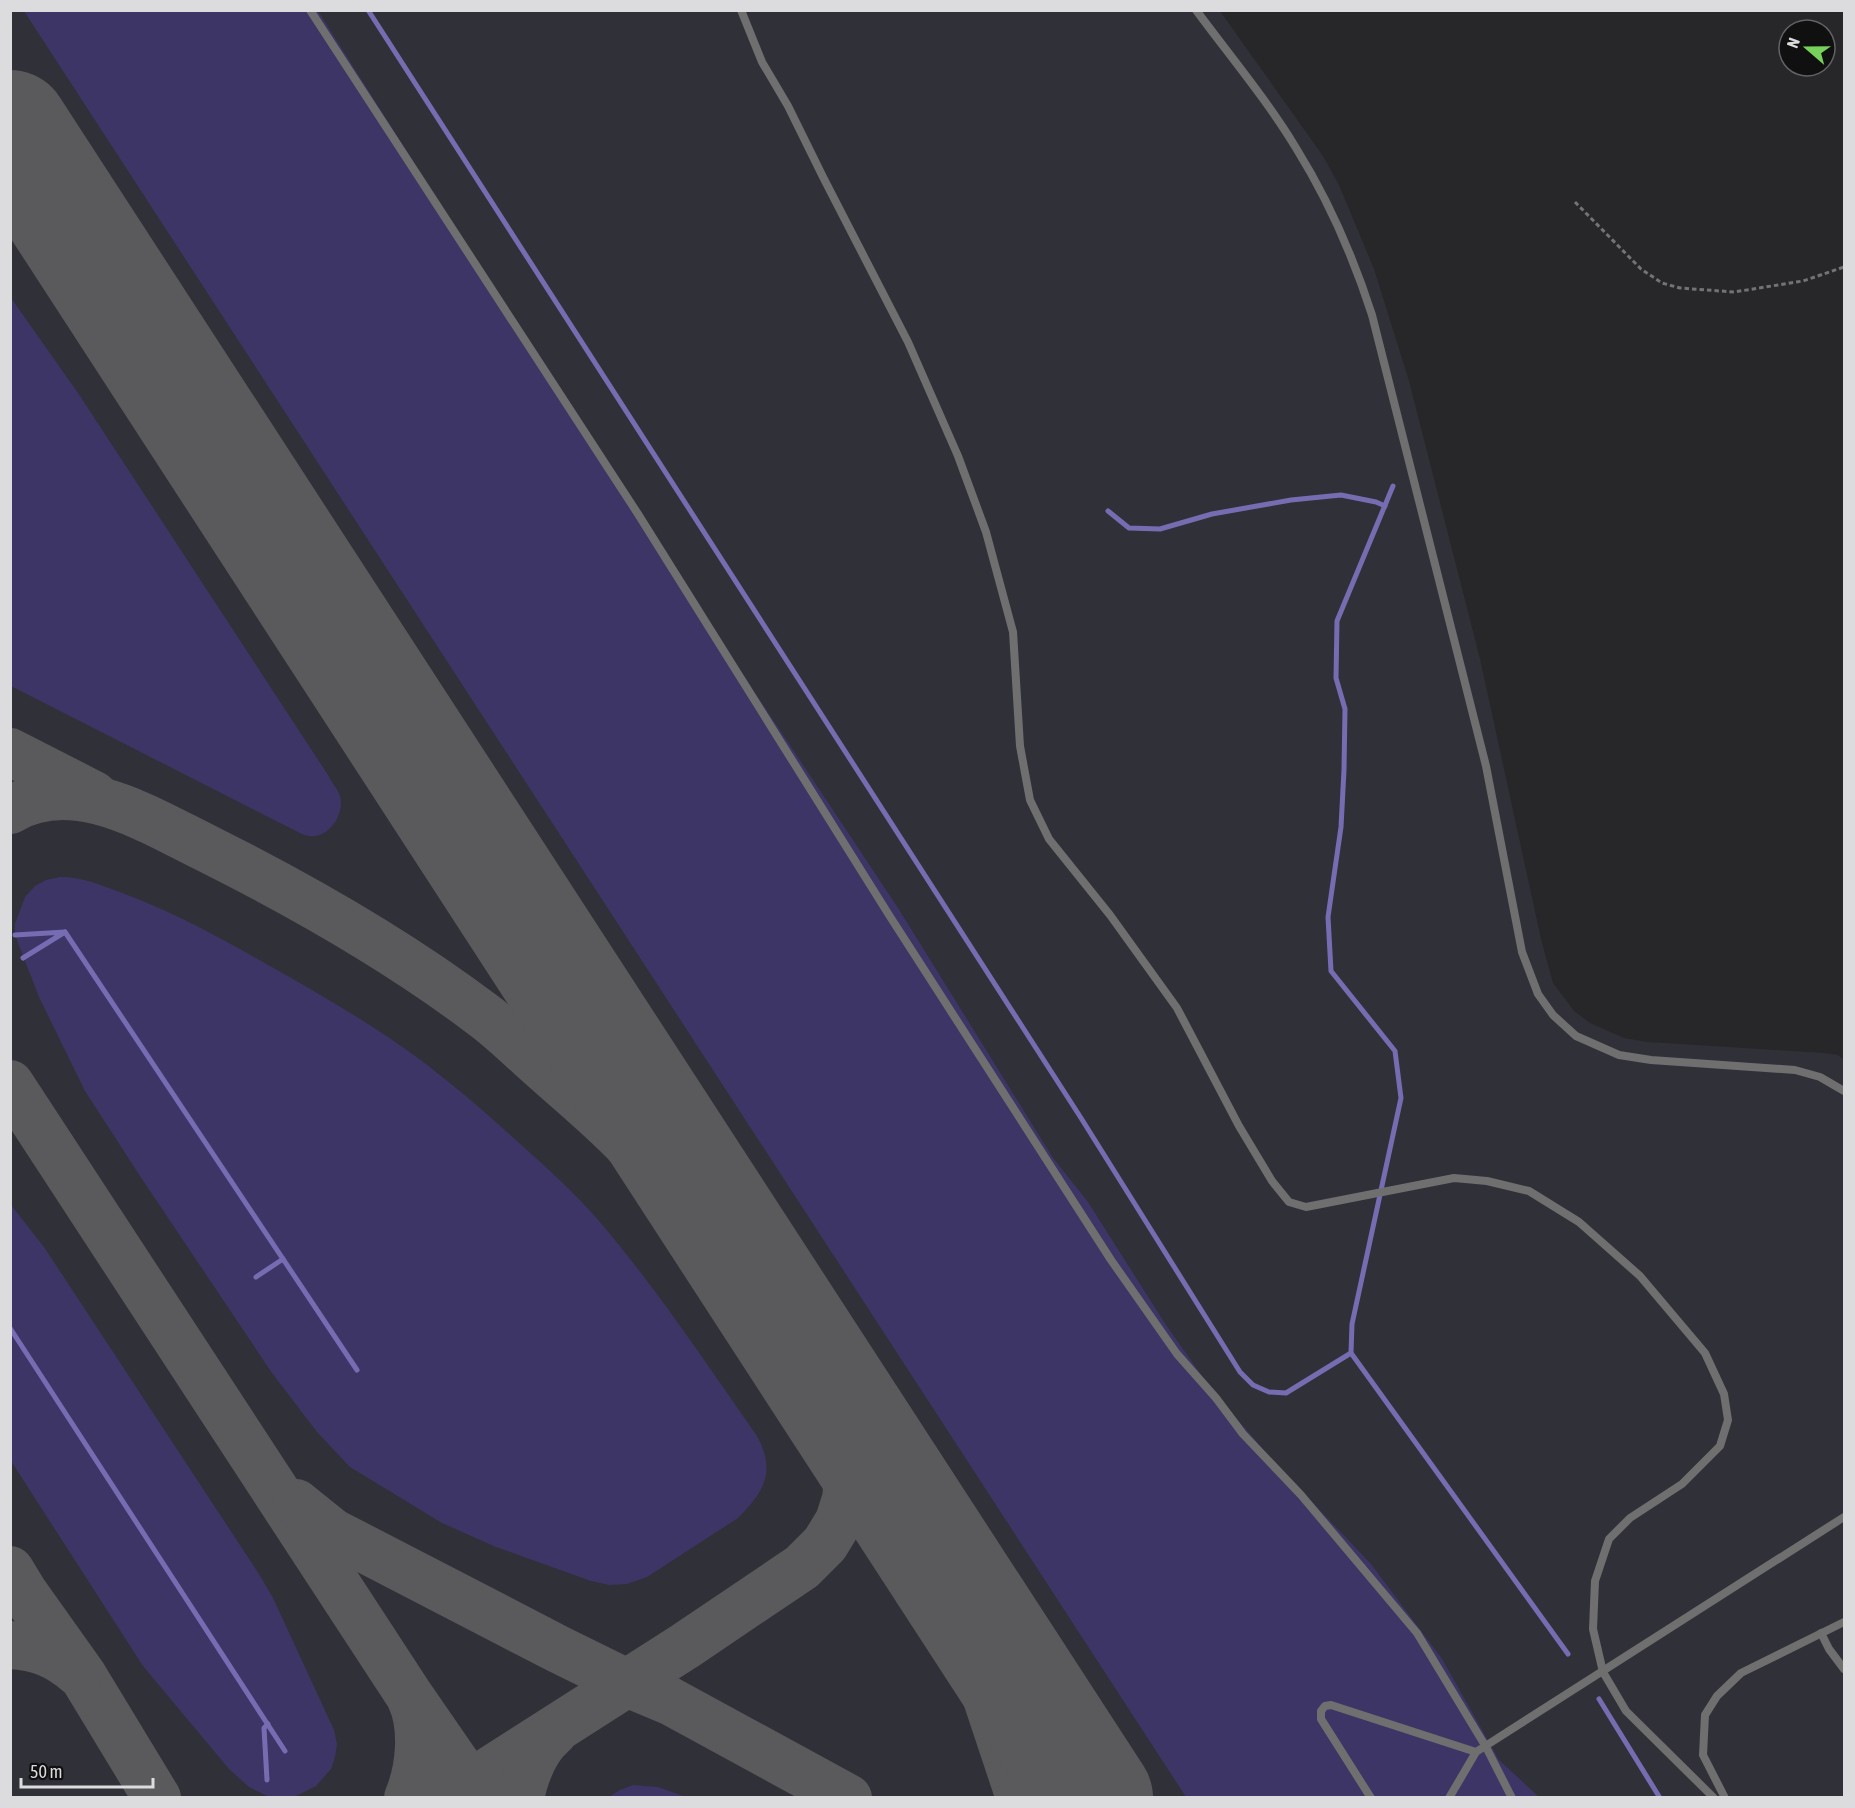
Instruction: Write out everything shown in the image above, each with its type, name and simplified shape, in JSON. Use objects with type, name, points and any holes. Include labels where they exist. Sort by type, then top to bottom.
[{"type":"lane","points":[[310,10],[638,514],[889,915],[1111,1260],[1177,1354],[1216,1398],[1243,1434],[1300,1496],[1417,1633],[1486,1747],[1512,1797]]},
{"type":"lane","points":[[741,10],[762,62],[788,106],[908,342],[958,456],[986,532],[1012,632],[1020,746],[1030,800],[1049,839],[1110,915],[1177,1008],[1239,1125],[1272,1181],[1290,1202],[1306,1207],[1454,1178],[1487,1181],[1529,1191],[1579,1222],[1640,1276],[1705,1353],[1724,1394],[1728,1420],[1720,1446],[1682,1484],[1630,1518],[1609,1539],[1595,1581],[1593,1629],[1603,1672],[1626,1711],[1714,1797]]},
{"type":"lane","points":[[1196,10],[1295,147],[1333,214],[1359,276],[1378,337],[1486,766],[1522,952],[1538,994],[1552,1015],[1576,1036],[1618,1055],[1651,1060],[1795,1070],[1820,1077],[1845,1091]]},
{"type":"lane","points":[[1449,1797],[1476,1752],[1845,1517]]},
{"type":"lane","points":[[1725,1797],[1703,1755],[1705,1715],[1717,1696],[1741,1673],[1845,1622]]},
{"type":"lane","points":[[1821,1633],[1829,1649],[1845,1669]]},
{"type":"lane","points":[[1371,1797],[1321,1719],[1321,1711],[1325,1706],[1331,1705],[1476,1752]]},
{"type":"path","points":[[1575,202],[1641,269],[1662,283],[1680,288],[1734,292],[1803,280],[1845,267]]},
{"type":"shaded area","points":[[11,11],[1220,11],[1323,156],[1339,185],[1374,269],[1409,381],[1480,659],[1541,939],[1553,983],[1574,1011],[1590,1023],[1624,1038],[1647,1042],[1824,1053],[1838,1055],[1844,1060],[1844,1797],[11,1798]]},
{"type":"shaded area","points":[[24,11],[318,11],[728,652],[898,908],[1053,1158],[1088,1202],[1164,1322],[1211,1389],[1275,1463],[1371,1564],[1442,1659],[1499,1760],[1539,1797],[1186,1797]]},
{"type":"shaded area","points":[[11,298],[78,393],[338,791],[341,803],[338,817],[323,834],[309,836],[300,833],[11,686]]},
{"type":"shaded area","points":[[60,877],[92,882],[167,911],[285,974],[377,1030],[434,1070],[549,1170],[589,1210],[641,1273],[757,1436],[766,1460],[765,1480],[755,1499],[738,1518],[647,1577],[627,1584],[609,1585],[591,1581],[496,1547],[442,1523],[350,1467],[317,1432],[272,1373],[85,1091],[39,997],[15,935],[15,924],[25,897],[35,886],[46,880]]},
{"type":"shaded area","points":[[11,1205],[44,1247],[273,1598],[334,1730],[337,1744],[331,1769],[316,1786],[292,1798],[269,1797],[249,1787],[229,1769],[143,1666],[11,1461]]},
{"type":"shaded area","points":[[633,1785],[658,1787],[686,1797],[609,1797]]},
{"type":"waterway","points":[[368,10],[1081,1118],[1240,1372],[1253,1385],[1269,1392],[1286,1393],[1351,1353],[1568,1654]]},
{"type":"waterway","points":[[1351,1353],[1352,1324],[1401,1098],[1395,1051],[1331,971],[1328,917],[1341,827],[1344,770],[1345,709],[1336,678],[1337,621],[1393,486]]},
{"type":"waterway","points":[[1108,511],[1129,528],[1160,529],[1212,514],[1291,500],[1341,495],[1385,506]]},
{"type":"waterway","points":[[65,932],[357,1370]]},
{"type":"waterway","points":[[15,935],[65,932],[23,958]]},
{"type":"waterway","points":[[256,1277],[283,1259]]},
{"type":"waterway","points":[[10,1328],[285,1751]]},
{"type":"waterway","points":[[1599,1699],[1660,1798]]},
{"type":"waterway","points":[[267,1780],[264,1728],[268,1724]]},
{"type":"taxiway","points":[[10,175],[137,323]]},
{"type":"taxiway","points":[[10,752],[94,795]]},
{"type":"taxiway","points":[[10,810],[34,800],[60,796],[85,798],[111,804],[160,825],[242,866],[383,946],[491,1021],[587,1106],[662,1179],[762,1286]]},
{"type":"taxiway","points":[[10,1084],[409,1695],[480,1798]]},
{"type":"taxiway","points":[[447,1798],[685,1646],[802,1567],[825,1544],[839,1521],[846,1499],[850,1458],[845,1414]]},
{"type":"taxiway","points":[[899,1497],[954,1613],[981,1681],[1020,1798]]},
{"type":"taxiway","points":[[296,1503],[332,1532],[558,1649],[670,1701],[848,1798]]},
{"type":"taxiway","points":[[10,1570],[83,1676],[157,1798]]},
{"type":"taxiway","points":[[10,1645],[47,1653],[79,1673]]},
{"type":"taxiway","points":[[408,1798],[418,1762],[419,1748],[418,1723],[411,1699]]},
{"type":"taxiway","points":[[520,1798],[531,1763],[546,1739],[553,1733]]},
{"type":"runway","points":[[10,129],[1094,1798]]}]
